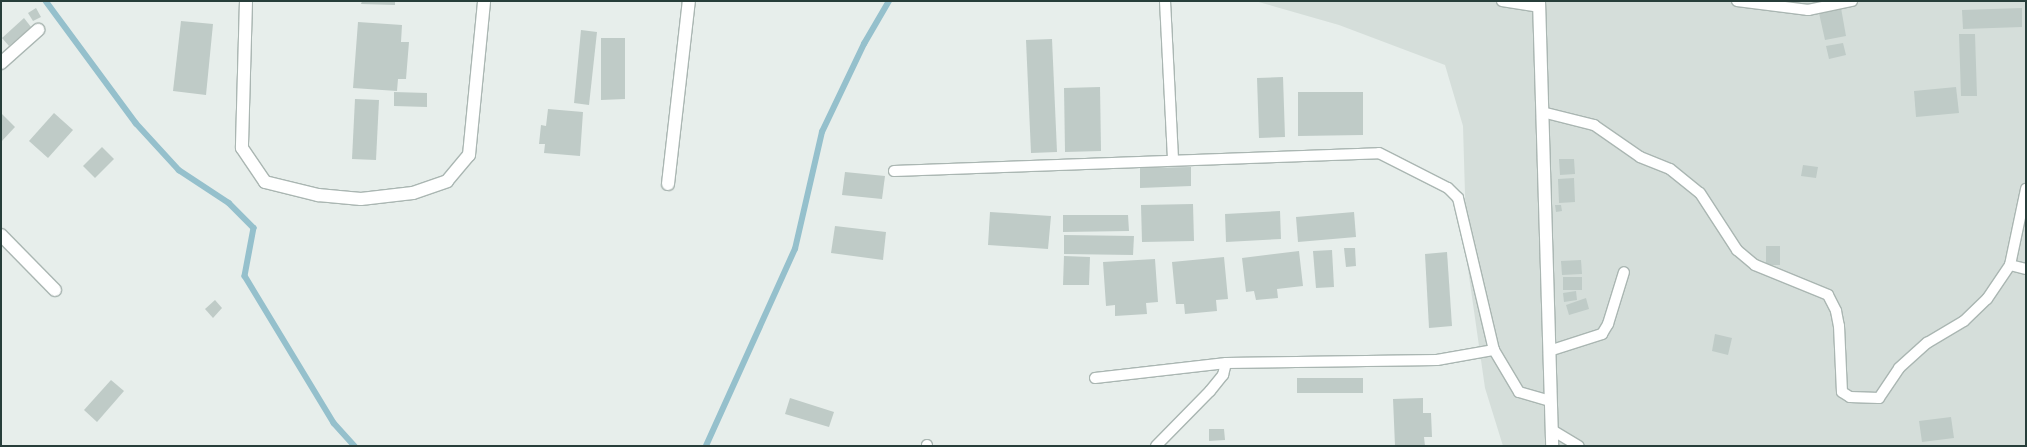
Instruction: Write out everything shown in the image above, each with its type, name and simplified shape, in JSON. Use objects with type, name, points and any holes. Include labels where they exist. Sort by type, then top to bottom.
[{"type":"street","points":[[246,1],[242,148],[265,182],[300,192],[361,199],[412,193],[447,181],[469,155],[484,1]]},
{"type":"street","points":[[668,184],[689,1]]},
{"type":"street","points":[[1539,4],[1552,446]]},
{"type":"street","points":[[1,63],[38,30]]},
{"type":"street","points":[[1,235],[56,290]]},
{"type":"lane","points":[[1166,1],[1173,158]]},
{"type":"lane","points":[[1506,1],[1539,4]]},
{"type":"lane","points":[[1737,1],[1808,10],[1852,1]]},
{"type":"lane","points":[[1542,112],[1594,125],[1640,157],[1670,168],[1700,193],[1737,250],[1755,266],[1828,295],[1836,311],[1839,326],[1842,392],[1850,397],[1879,398],[1899,368],[1927,343],[1964,321],[1987,298],[2010,265],[2026,189]]},
{"type":"lane","points":[[894,171],[1173,158],[1379,153],[1448,188],[1458,198],[1494,350],[1519,392],[1550,401]]},
{"type":"lane","points":[[2010,265],[2026,269]]},
{"type":"lane","points":[[1549,351],[1602,334],[1608,324],[1624,272]]},
{"type":"lane","points":[[1095,378],[1226,363],[1437,360],[1494,350]]},
{"type":"lane","points":[[1156,446],[1210,391],[1223,375],[1226,363]]},
{"type":"lane","points":[[1552,430],[1579,446]]},
{"type":"shaded area","points":[[1255,1],[2026,1],[2026,446],[1503,446],[1485,388],[1467,262],[1463,126],[1445,65],[1339,25]]},
{"type":"building","points":[[362,1],[395,1],[395,5],[361,4]]},
{"type":"building","points":[[36,8],[41,17],[33,21],[28,13]]},
{"type":"building","points":[[1841,8],[1846,36],[1825,40],[1819,13]]},
{"type":"building","points":[[2022,8],[2022,27],[1963,29],[1962,10]]},
{"type":"building","points":[[24,18],[31,27],[9,46],[2,38]]},
{"type":"building","points":[[181,21],[213,24],[206,95],[173,91]]},
{"type":"building","points":[[358,22],[402,25],[401,42],[409,42],[406,79],[398,79],[397,91],[353,88]]},
{"type":"building","points":[[581,30],[597,32],[589,105],[574,103]]},
{"type":"building","points":[[1959,34],[1975,34],[1977,96],[1961,96]]},
{"type":"building","points":[[601,38],[625,38],[625,99],[601,100]]},
{"type":"building","points":[[1052,39],[1057,152],[1031,153],[1026,40]]},
{"type":"building","points":[[1843,43],[1846,55],[1829,59],[1826,46]]},
{"type":"building","points":[[1283,77],[1285,137],[1259,138],[1257,78]]},
{"type":"building","points":[[1100,87],[1101,151],[1065,152],[1064,88]]},
{"type":"building","points":[[1956,87],[1959,113],[1916,117],[1914,91]]},
{"type":"building","points":[[394,92],[427,93],[427,107],[394,106]]},
{"type":"building","points":[[1298,92],[1363,92],[1363,135],[1298,136]]},
{"type":"building","points":[[355,99],[379,100],[376,160],[352,159]]},
{"type":"building","points":[[548,109],[583,112],[580,156],[544,153],[545,144],[539,144],[541,125],[546,126]]},
{"type":"building","points":[[1,113],[15,127],[1,142]]},
{"type":"building","points":[[54,113],[73,130],[48,158],[29,141]]},
{"type":"building","points":[[102,147],[114,159],[95,178],[83,166]]},
{"type":"building","points":[[1559,159],[1574,159],[1575,174],[1560,175]]},
{"type":"building","points":[[1803,165],[1818,167],[1816,178],[1801,176]]},
{"type":"building","points":[[1191,167],[1191,186],[1140,188],[1140,168]]},
{"type":"building","points":[[845,172],[885,176],[882,199],[842,195]]},
{"type":"building","points":[[1574,178],[1575,202],[1559,203],[1558,179]]},
{"type":"building","points":[[1193,204],[1194,241],[1142,242],[1141,205]]},
{"type":"building","points":[[1555,205],[1561,205],[1562,211],[1556,212]]},
{"type":"building","points":[[1280,211],[1281,239],[1226,242],[1225,214]]},
{"type":"building","points":[[990,212],[1051,216],[1048,249],[988,245]]},
{"type":"building","points":[[1354,212],[1356,237],[1298,242],[1296,217]]},
{"type":"building","points":[[1063,215],[1128,215],[1129,231],[1063,232]]},
{"type":"building","points":[[835,226],[886,232],[883,260],[831,253]]},
{"type":"building","points":[[1064,235],[1134,236],[1133,255],[1064,254]]},
{"type":"building","points":[[1766,246],[1780,246],[1780,265],[1766,265]]},
{"type":"building","points":[[1344,248],[1355,248],[1356,266],[1346,267]]},
{"type":"building","points":[[1332,250],[1334,287],[1316,288],[1313,251]]},
{"type":"building","points":[[1299,251],[1303,286],[1277,289],[1278,298],[1256,300],[1254,291],[1246,292],[1242,258]]},
{"type":"building","points":[[1447,252],[1452,326],[1429,328],[1425,254]]},
{"type":"building","points":[[1064,256],[1090,257],[1089,285],[1063,285]]},
{"type":"building","points":[[1224,257],[1228,299],[1216,300],[1217,311],[1185,314],[1184,304],[1176,304],[1172,262]]},
{"type":"building","points":[[1155,259],[1158,302],[1146,303],[1147,314],[1115,316],[1115,305],[1106,306],[1103,262]]},
{"type":"building","points":[[1581,260],[1582,274],[1562,275],[1561,261]]},
{"type":"building","points":[[1563,277],[1582,277],[1582,290],[1563,290]]},
{"type":"building","points":[[1576,291],[1577,300],[1564,302],[1563,293]]},
{"type":"building","points":[[1586,298],[1589,309],[1569,315],[1566,305]]},
{"type":"building","points":[[215,300],[222,308],[213,318],[205,309]]},
{"type":"building","points":[[1715,334],[1732,338],[1728,355],[1712,351]]},
{"type":"building","points":[[1297,378],[1363,378],[1363,393],[1297,393]]},
{"type":"building","points":[[111,380],[124,391],[97,422],[84,410]]},
{"type":"building","points":[[790,398],[834,412],[829,427],[785,414]]},
{"type":"building","points":[[1423,398],[1423,413],[1431,413],[1432,437],[1424,437],[1425,446],[1395,446],[1393,399]]},
{"type":"building","points":[[1951,417],[1954,438],[1922,442],[1919,421]]},
{"type":"building","points":[[1209,429],[1224,429],[1225,440],[1209,441]]},
{"type":"waterway","points":[[46,1],[136,123],[179,170],[229,203],[254,228],[245,276],[334,423],[355,446]]},
{"type":"waterway","points":[[706,446],[795,249],[822,132],[864,44],[889,1]]}]
